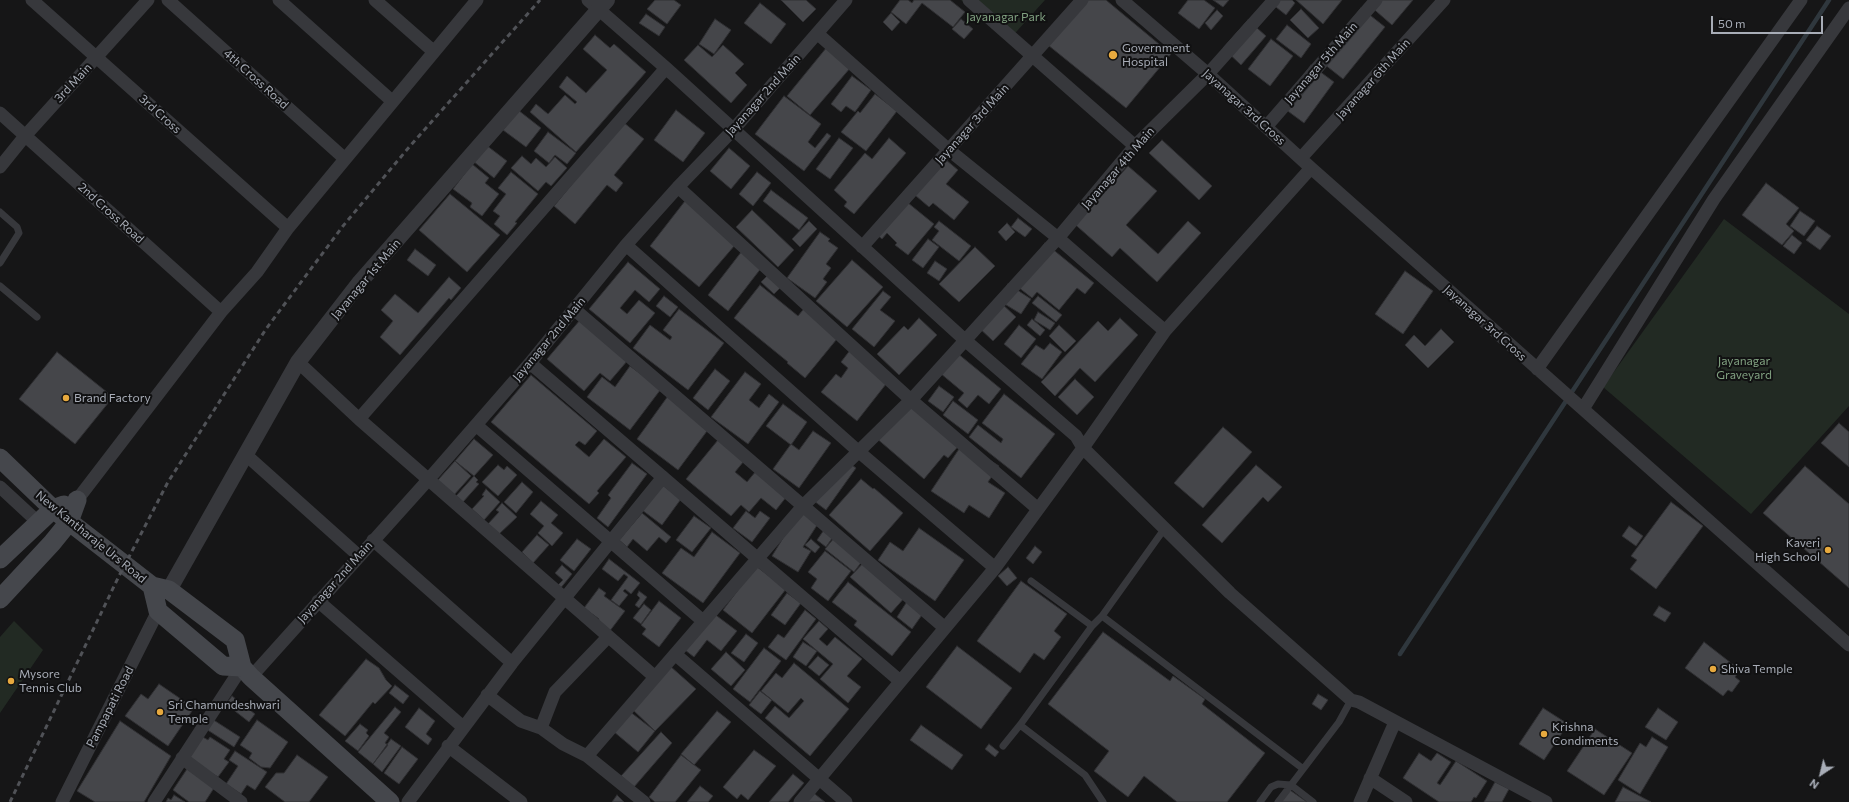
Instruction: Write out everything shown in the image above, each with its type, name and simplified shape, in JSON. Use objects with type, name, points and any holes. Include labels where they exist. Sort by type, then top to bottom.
[{"type":"main road","name":"New Kantharaje Urs Road","points":[[0,458],[53,509],[69,522],[160,588],[158,611]]},
{"type":"main road","points":[[0,559],[53,509],[77,500]]},
{"type":"main road","points":[[0,599],[52,543],[69,522],[77,500]]},
{"type":"main road","points":[[160,588],[235,640],[247,672],[390,802]]},
{"type":"main road","points":[[158,611],[223,666],[247,672]]},
{"type":"street","name":"3rd Cross","points":[[32,0],[288,228]]},
{"type":"street","name":"3rd Main","points":[[0,167],[25,136],[148,0]]},
{"type":"street","name":"4th Cross Road","points":[[168,0],[344,158]]},
{"type":"street","points":[[279,0],[392,101]]},
{"type":"street","points":[[375,0],[433,51]]},
{"type":"street","name":"Jayanagar 2nd Main","points":[[154,802],[182,758],[247,672],[318,601],[428,480],[530,363],[626,245],[678,187],[733,130],[846,0]]},
{"type":"street","points":[[969,0],[1135,146]]},
{"type":"street","name":"Jayanagar 3rd Main","points":[[862,247],[1082,0]]},
{"type":"street","name":"Jayanagar 3rd Cross","points":[[1122,0],[1208,74],[1311,168],[1849,645]]},
{"type":"street","name":"Jayanagar 4th Main","points":[[587,756],[803,506],[912,400],[1058,238],[1135,146],[1208,74],[1274,0]]},
{"type":"street","name":"Jayanagar 5th Main","points":[[1266,127],[1376,0]]},
{"type":"street","name":"Jayanagar 6th Main","points":[[1301,158],[1444,0]]},
{"type":"street","points":[[1537,369],[1801,0]]},
{"type":"street","points":[[77,500],[221,312],[258,272],[288,228],[433,51],[471,2]]},
{"type":"street","points":[[598,3],[733,130],[862,247],[966,341],[1076,436],[1083,448],[1230,593],[1355,701],[1546,802]]},
{"type":"street","name":"Jayanagar 1st Main","points":[[160,588],[245,454],[298,362],[360,282],[598,3]]},
{"type":"street","points":[[1583,409],[1714,199],[1849,8]]},
{"type":"street","points":[[818,34],[949,150],[1058,238],[1165,331]]},
{"type":"street","points":[[359,419],[666,68]]},
{"type":"street","name":"2nd Cross Road","points":[[0,113],[221,312]]},
{"type":"street","points":[[800,802],[995,568],[1083,448],[1165,331],[1311,168]]},
{"type":"street","points":[[678,187],[912,400],[1038,509]]},
{"type":"street","points":[[626,245],[858,451],[995,568]]},
{"type":"street","points":[[574,309],[945,628]]},
{"type":"street","points":[[298,362],[359,419],[428,480],[655,677]]},
{"type":"street","points":[[530,363],[900,681]]},
{"type":"street","points":[[476,424],[703,621]]},
{"type":"street","points":[[245,454],[359,556]]},
{"type":"street","points":[[408,802],[448,746],[512,663],[663,477]]},
{"type":"street","points":[[0,487],[39,522]]},
{"type":"street","points":[[373,540],[512,663]]},
{"type":"street","points":[[318,601],[463,727]]},
{"type":"street","name":"Pampapati Road","points":[[62,802],[158,611]]},
{"type":"street","points":[[541,728],[555,692],[608,637]]},
{"type":"street","points":[[675,654],[846,802]]},
{"type":"street","points":[[487,695],[522,721],[541,728],[563,744],[587,756],[644,802]]},
{"type":"street","points":[[1360,802],[1392,720]]},
{"type":"street","points":[[448,746],[521,802]]},
{"type":"street","points":[[182,758],[241,802]]},
{"type":"street","points":[[1370,778],[1406,802]]},
{"type":"lane","points":[[0,212],[17,227],[19,233],[0,263]]},
{"type":"lane","points":[[0,286],[37,317]]},
{"type":"lane","points":[[1003,746],[1092,626],[1102,616],[1165,528]]},
{"type":"lane","points":[[1031,581],[1092,626]]},
{"type":"lane","points":[[1102,616],[1302,768]]},
{"type":"lane","points":[[1278,802],[1302,768],[1355,701]]},
{"type":"lane","points":[[1020,725],[1086,775],[1103,802]]},
{"type":"lane","points":[[1260,802],[1274,785],[1278,784],[1291,785],[1314,802]]},
{"type":"green space","name":"Jayanagar Park","points":[[961,0],[1045,0],[1008,41]]},
{"type":"green space","name":"Jayanagar Graveyard","points":[[1724,219],[1849,314],[1849,406],[1751,514],[1603,387]]},
{"type":"green space","name":"Mysore Tennis Club","points":[[14,621],[43,650],[0,713],[0,637]]},
{"type":"building","points":[[655,0],[674,0],[681,5],[667,24],[647,9]]},
{"type":"building","points":[[781,0],[806,0],[816,9],[803,22]]},
{"type":"building","points":[[900,0],[908,0],[912,3],[914,0],[950,0],[965,12],[953,27],[922,3],[906,24],[891,12]]},
{"type":"building","points":[[1076,0],[1106,0],[1171,54],[1126,108],[1043,41]]},
{"type":"building","points":[[1188,0],[1204,0],[1215,8],[1199,29],[1178,13]]},
{"type":"building","points":[[1213,0],[1229,0],[1223,7]]},
{"type":"building","points":[[1267,0],[1292,0],[1295,3],[1286,15]]},
{"type":"building","points":[[1296,0],[1342,0],[1323,24]]},
{"type":"building","points":[[1373,0],[1413,0],[1392,25],[1369,5]]},
{"type":"building","points":[[760,3],[786,24],[771,44],[744,23]]},
{"type":"building","points":[[1361,8],[1385,27],[1343,79],[1319,60]]},
{"type":"building","points":[[1301,9],[1319,28],[1308,38],[1290,20]]},
{"type":"building","points":[[1217,10],[1223,16],[1211,30],[1205,23]]},
{"type":"building","points":[[891,13],[900,22],[892,31],[883,22]]},
{"type":"building","points":[[646,14],[665,27],[659,36],[639,23]]},
{"type":"building","points":[[715,19],[731,30],[714,54],[699,44]]},
{"type":"building","points":[[961,19],[973,29],[964,39],[952,29]]},
{"type":"building","points":[[1248,20],[1266,36],[1241,65],[1223,48]]},
{"type":"building","points":[[1287,25],[1311,44],[1301,58],[1276,39]]},
{"type":"building","points":[[595,35],[610,48],[614,44],[646,72],[576,152],[530,112],[536,104],[548,114],[565,95],[575,104],[577,102],[559,87],[567,76],[586,93],[607,70],[583,49]]},
{"type":"building","points":[[1271,39],[1293,56],[1270,86],[1248,69]]},
{"type":"building","points":[[698,45],[712,57],[723,45],[744,64],[735,73],[747,85],[731,103],[684,60]]},
{"type":"building","points":[[827,47],[851,67],[810,115],[787,96]]},
{"type":"building","points":[[1311,65],[1334,82],[1304,123],[1281,106]]},
{"type":"building","points":[[852,76],[871,90],[855,112],[846,106],[841,112],[831,104]]},
{"type":"building","points":[[875,94],[897,111],[866,151],[841,132],[858,111],[860,113]]},
{"type":"building","points":[[784,96],[821,124],[808,142],[815,148],[827,133],[831,136],[804,171],[755,134]]},
{"type":"building","points":[[518,110],[541,128],[526,147],[503,130]]},
{"type":"building","points":[[676,110],[705,133],[683,162],[654,140]]},
{"type":"building","points":[[623,122],[644,139],[614,175],[623,183],[616,192],[607,185],[575,224],[554,206]]},
{"type":"building","points":[[548,132],[576,153],[567,164],[555,155],[549,163],[534,151]]},
{"type":"building","points":[[839,138],[853,148],[830,179],[816,169]]},
{"type":"building","points":[[889,138],[906,153],[854,214],[844,206],[847,202],[834,190],[865,153],[872,159]]},
{"type":"building","points":[[1162,140],[1212,186],[1199,200],[1149,153]]},
{"type":"building","points":[[486,145],[507,161],[494,178],[473,161]]},
{"type":"building","points":[[729,148],[750,166],[731,189],[710,171]]},
{"type":"building","points":[[939,154],[958,170],[946,184],[969,202],[954,220],[933,203],[929,207],[909,190]]},
{"type":"building","points":[[522,156],[531,164],[536,158],[546,167],[555,157],[567,168],[551,186],[546,182],[538,191],[511,168]]},
{"type":"building","points":[[472,164],[489,178],[485,183],[499,194],[482,216],[470,207],[472,203],[453,189]]},
{"type":"building","points":[[1128,166],[1157,191],[1126,225],[1158,254],[1188,221],[1201,233],[1157,282],[1120,248],[1112,257],[1070,220],[1095,203]]},
{"type":"building","points":[[511,172],[538,194],[515,222],[517,223],[507,235],[494,224],[500,216],[493,211],[506,194],[498,188]]},
{"type":"building","points":[[757,172],[771,183],[753,206],[739,194]]},
{"type":"building","points":[[1766,183],[1799,208],[1786,224],[1794,231],[1782,245],[1742,215]]},
{"type":"building","points":[[771,190],[808,218],[799,230],[763,201]]},
{"type":"building","points":[[450,194],[500,235],[467,272],[419,230]]},
{"type":"building","points":[[902,198],[934,224],[908,255],[895,245],[897,243],[887,233],[882,239],[874,232]]},
{"type":"building","points":[[685,201],[735,245],[699,287],[650,246]]},
{"type":"building","points":[[752,210],[794,250],[778,267],[736,227]]},
{"type":"building","points":[[1800,211],[1815,221],[1804,236],[1790,226]]},
{"type":"building","points":[[1018,218],[1032,229],[1025,237],[1011,227]]},
{"type":"building","points":[[809,221],[817,229],[800,247],[792,239]]},
{"type":"building","points":[[939,221],[971,246],[959,261],[932,240],[939,231],[934,227]]},
{"type":"building","points":[[1007,223],[1015,232],[1006,241],[998,232]]},
{"type":"building","points":[[1817,226],[1831,236],[1820,250],[1806,240]]},
{"type":"building","points":[[820,232],[830,239],[828,241],[838,248],[826,264],[831,268],[823,279],[827,282],[815,298],[787,278]]},
{"type":"building","points":[[1792,235],[1802,243],[1794,254],[1783,246]]},
{"type":"building","points":[[928,239],[939,247],[923,268],[912,260]]},
{"type":"building","points":[[1045,243],[1094,283],[1085,294],[1077,288],[1059,310],[1037,292],[1032,298],[1013,283]]},
{"type":"building","points":[[975,247],[995,266],[959,302],[939,284]]},
{"type":"building","points":[[415,249],[436,265],[428,276],[407,260]]},
{"type":"building","points":[[742,251],[762,267],[728,311],[708,295]]},
{"type":"building","points":[[852,260],[883,287],[847,327],[816,301]]},
{"type":"building","points":[[935,261],[947,269],[939,281],[927,273]]},
{"type":"building","points":[[628,262],[660,289],[649,302],[635,290],[620,308],[627,314],[639,300],[655,313],[630,343],[589,309]]},
{"type":"building","points":[[1405,271],[1433,291],[1403,334],[1375,314]]},
{"type":"building","points":[[768,275],[781,287],[774,294],[761,282]]},
{"type":"building","points":[[449,277],[461,288],[451,300],[449,298],[400,355],[380,337],[393,321],[381,310],[395,294],[418,313]]},
{"type":"building","points":[[1008,284],[1031,299],[1021,314],[998,300]]},
{"type":"building","points":[[760,285],[798,316],[806,306],[841,334],[805,378],[787,363],[788,362],[734,318]]},
{"type":"building","points":[[883,291],[891,297],[880,310],[895,321],[874,347],[852,329]]},
{"type":"building","points":[[664,296],[678,307],[670,317],[656,306]]},
{"type":"building","points":[[1038,296],[1062,315],[1056,322],[1032,303]]},
{"type":"building","points":[[999,301],[1016,317],[993,341],[976,325]]},
{"type":"building","points":[[679,309],[724,343],[688,390],[633,348],[650,325],[670,340],[672,337],[663,330]]},
{"type":"building","points":[[1038,312],[1055,323],[1050,330],[1034,320]]},
{"type":"building","points":[[919,318],[937,335],[899,375],[877,354],[904,326],[908,330]]},
{"type":"building","points":[[1120,318],[1138,335],[1095,382],[1080,368],[1055,396],[1041,382],[1098,321],[1108,331]]},
{"type":"building","points":[[1032,319],[1045,330],[1040,336],[1027,325]]},
{"type":"building","points":[[580,320],[628,360],[610,381],[600,373],[584,391],[547,359]]},
{"type":"building","points":[[1019,325],[1036,339],[1021,358],[1004,344]]},
{"type":"building","points":[[1059,325],[1076,341],[1065,352],[1049,336]]},
{"type":"building","points":[[1441,329],[1454,342],[1428,368],[1405,345],[1414,335],[1425,346]]},
{"type":"building","points":[[1050,343],[1062,352],[1042,379],[1021,364],[1036,345],[1044,350]]},
{"type":"building","points":[[951,348],[1001,389],[989,404],[978,395],[967,408],[958,400],[964,393],[934,368]]},
{"type":"building","points":[[851,349],[890,379],[857,421],[821,392],[836,374],[841,378],[848,368],[841,362]]},
{"type":"building","name":"Brand Factory","points":[[57,352],[113,397],[75,444],[19,399]]},
{"type":"building","points":[[630,366],[661,389],[630,430],[587,397],[602,377],[615,387]]},
{"type":"building","points":[[715,369],[730,381],[708,410],[693,398]]},
{"type":"building","points":[[745,372],[761,384],[749,400],[759,408],[769,394],[779,402],[748,444],[711,417]]},
{"type":"building","points":[[531,375],[597,431],[585,445],[579,441],[575,445],[589,457],[604,439],[626,457],[597,491],[599,493],[589,504],[491,422]]},
{"type":"building","points":[[1075,379],[1094,397],[1077,415],[1058,397]]},
{"type":"building","points":[[939,386],[954,397],[943,412],[928,401]]},
{"type":"building","points":[[1004,394],[1055,434],[1021,478],[969,437],[978,425],[1001,443],[1003,439],[982,423]]},
{"type":"building","points":[[668,396],[710,427],[678,470],[637,439]]},
{"type":"building","points":[[909,397],[962,442],[948,458],[944,455],[924,479],[875,437]]},
{"type":"building","points":[[953,401],[978,420],[968,434],[943,415]]},
{"type":"building","points":[[783,404],[807,422],[791,445],[766,426]]},
{"type":"building","points":[[1839,423],[1849,432],[1849,467],[1821,443]]},
{"type":"building","points":[[1223,427],[1252,452],[1203,508],[1174,483]]},
{"type":"building","points":[[813,431],[831,443],[799,488],[773,469],[791,444],[799,450]]},
{"type":"building","points":[[474,439],[493,455],[474,476],[455,461]]},
{"type":"building","points":[[718,440],[744,461],[735,472],[747,482],[756,471],[787,496],[776,510],[761,498],[749,512],[741,505],[731,516],[686,479]]},
{"type":"building","points":[[963,443],[999,466],[988,482],[1005,493],[989,518],[969,505],[964,513],[931,491]]},
{"type":"building","points":[[845,460],[856,468],[826,510],[814,501]]},
{"type":"building","points":[[455,461],[471,476],[454,495],[437,481]]},
{"type":"building","points":[[632,463],[647,474],[608,527],[597,518],[611,498],[608,495]]},
{"type":"building","points":[[498,465],[504,470],[507,466],[517,475],[498,496],[482,482]]},
{"type":"building","points":[[1256,465],[1282,487],[1268,502],[1263,497],[1222,543],[1202,525]]},
{"type":"building","name":"Kaveri High School","points":[[1805,466],[1849,504],[1849,588],[1763,513]]},
{"type":"building","points":[[474,476],[478,480],[476,482],[479,484],[463,502],[456,496]]},
{"type":"building","points":[[861,479],[903,513],[870,551],[829,515]]},
{"type":"building","points":[[522,482],[533,492],[516,513],[504,502]]},
{"type":"building","points":[[661,484],[681,499],[662,525],[642,510]]},
{"type":"building","points":[[486,489],[500,502],[484,520],[472,509],[484,496],[482,495]]},
{"type":"building","points":[[541,501],[558,515],[551,523],[563,533],[552,546],[538,533],[544,526],[530,514]]},
{"type":"building","points":[[1671,502],[1703,526],[1656,589],[1630,569],[1637,560],[1631,556]]},
{"type":"building","points":[[502,503],[517,517],[498,535],[487,525],[499,512],[496,510]]},
{"type":"building","points":[[802,507],[821,519],[803,547],[811,551],[798,572],[772,556]]},
{"type":"building","points":[[746,511],[755,518],[760,511],[770,518],[752,542],[733,528]]},
{"type":"building","points":[[642,513],[671,537],[666,543],[659,537],[647,551],[633,539],[627,547],[619,540]]},
{"type":"building","points":[[694,516],[711,528],[692,552],[676,540]]},
{"type":"building","points":[[1629,526],[1643,536],[1636,546],[1622,536]]},
{"type":"building","points":[[826,527],[835,534],[826,547],[817,540]]},
{"type":"building","points":[[919,528],[964,560],[935,601],[878,560],[890,542],[903,551]]},
{"type":"building","points":[[712,532],[740,553],[703,603],[662,573],[681,548],[694,557]]},
{"type":"building","points":[[537,535],[549,545],[533,563],[522,552]]},
{"type":"building","points":[[834,538],[863,560],[854,572],[825,549]]},
{"type":"building","points":[[577,539],[591,549],[574,571],[560,560]]},
{"type":"building","points":[[811,539],[820,547],[815,553],[805,545]]},
{"type":"building","points":[[1035,546],[1042,552],[1033,564],[1026,558]]},
{"type":"building","points":[[825,551],[851,571],[828,601],[811,588],[817,579],[808,572]]},
{"type":"building","points":[[609,559],[640,583],[631,594],[625,589],[623,591],[628,595],[619,606],[611,600],[628,577],[624,574],[618,581],[602,569]]},
{"type":"building","points":[[865,561],[906,596],[891,613],[850,577]]},
{"type":"building","points":[[562,565],[572,574],[559,590],[558,585],[563,580],[555,573]]},
{"type":"building","points":[[756,566],[786,589],[752,633],[723,610]]},
{"type":"building","points":[[1008,567],[1017,578],[1007,586],[998,576]]},
{"type":"building","points":[[1021,581],[1067,614],[1054,631],[1061,637],[1044,660],[1034,653],[1020,673],[977,641]]},
{"type":"building","points":[[848,582],[911,632],[892,656],[854,625],[857,621],[832,602]]},
{"type":"building","points":[[599,588],[606,593],[604,596],[625,611],[609,632],[597,623],[599,619],[584,608]]},
{"type":"building","points":[[639,591],[647,597],[639,608],[635,605],[640,598],[637,595]]},
{"type":"building","points":[[787,593],[801,603],[785,625],[771,615]]},
{"type":"building","points":[[908,600],[924,612],[912,629],[897,617]]},
{"type":"building","points":[[659,601],[681,618],[659,647],[642,634],[646,629],[641,625]]},
{"type":"building","points":[[644,604],[651,610],[641,624],[633,618]]},
{"type":"building","points":[[1659,606],[1671,613],[1665,622],[1653,615]]},
{"type":"building","points":[[805,610],[816,619],[786,660],[768,647],[778,634],[784,638]]},
{"type":"building","points":[[713,613],[737,631],[721,651],[707,640],[694,657],[685,650]]},
{"type":"building","points":[[819,621],[828,629],[819,639],[827,646],[835,637],[862,659],[847,676],[861,687],[848,703],[820,679],[833,664],[803,639]]},
{"type":"building","points":[[1103,632],[1170,681],[1173,676],[1205,699],[1202,704],[1265,753],[1227,802],[1177,802],[1144,776],[1128,797],[1094,771],[1109,751],[1048,704]]},
{"type":"building","points":[[746,634],[758,643],[744,662],[731,653]]},
{"type":"building","points":[[803,642],[817,651],[806,666],[793,657]]},
{"type":"building","name":"Shiva Temple","points":[[1704,642],[1740,670],[1735,677],[1740,681],[1732,692],[1728,690],[1723,696],[1685,668]]},
{"type":"building","points":[[957,646],[1012,688],[981,729],[926,687]]},
{"type":"building","points":[[764,648],[781,661],[750,702],[733,689]]},
{"type":"building","points":[[726,652],[745,670],[731,686],[711,669]]},
{"type":"building","points":[[818,656],[829,665],[819,676],[808,667]]},
{"type":"building","points":[[366,659],[379,668],[386,680],[392,686],[375,704],[373,702],[345,736],[319,715]]},
{"type":"building","points":[[794,663],[849,709],[810,756],[765,718],[775,706],[789,718],[804,701],[801,698],[788,713],[761,691],[776,673],[782,678]]},
{"type":"building","points":[[670,666],[696,689],[655,731],[632,709]]},
{"type":"building","name":"Sri Chamundeshwari Temple","points":[[159,684],[194,708],[168,746],[125,716],[141,694],[148,699]]},
{"type":"building","points":[[395,685],[409,696],[403,704],[389,693]]},
{"type":"building","points":[[760,691],[772,700],[761,714],[749,705]]},
{"type":"building","points":[[1318,694],[1328,700],[1321,710],[1312,704]]},
{"type":"building","points":[[232,696],[255,714],[249,722],[226,704]]},
{"type":"building","points":[[395,707],[401,712],[384,733],[389,737],[385,743],[388,745],[373,764],[358,752]]},
{"type":"building","points":[[419,708],[435,721],[426,734],[432,739],[428,745],[405,727]]},
{"type":"building","name":"Krishna Condiments","points":[[1543,708],[1568,724],[1544,760],[1519,744]]},
{"type":"building","points":[[1658,708],[1678,722],[1666,740],[1645,727]]},
{"type":"building","points":[[629,711],[655,731],[638,752],[613,731]]},
{"type":"building","points":[[717,711],[731,722],[694,765],[681,754]]},
{"type":"building","points":[[212,719],[240,737],[234,747],[206,729]]},
{"type":"building","points":[[257,720],[288,742],[270,768],[261,767],[249,758],[252,753],[240,745]]},
{"type":"building","points":[[120,721],[171,756],[144,802],[95,802],[77,791]]},
{"type":"building","points":[[360,724],[368,730],[366,733],[369,736],[358,751],[345,741]]},
{"type":"building","points":[[921,725],[963,755],[952,770],[910,740]]},
{"type":"building","points":[[1595,729],[1632,753],[1604,795],[1567,771]]},
{"type":"building","points":[[661,732],[672,743],[634,787],[621,776]]},
{"type":"building","points":[[201,736],[208,740],[210,737],[230,750],[224,759],[229,762],[218,777],[186,758]]},
{"type":"building","points":[[1652,737],[1668,747],[1640,794],[1618,780],[1640,743],[1646,747]]},
{"type":"building","points":[[391,739],[401,746],[382,772],[373,764]]},
{"type":"building","points":[[989,744],[999,752],[995,757],[985,749]]},
{"type":"building","points":[[402,747],[418,759],[399,784],[384,773]]},
{"type":"building","points":[[754,750],[776,766],[748,800],[741,794],[737,799],[723,787]]},
{"type":"building","points":[[235,751],[267,772],[255,790],[247,785],[241,794],[226,784],[238,766],[229,760]]},
{"type":"building","points":[[1419,753],[1431,761],[1437,753],[1451,762],[1437,783],[1440,785],[1456,761],[1487,781],[1476,798],[1474,797],[1471,802],[1439,802],[1403,778]]},
{"type":"building","points":[[297,755],[328,777],[309,802],[285,802],[265,787],[276,773],[284,773]]},
{"type":"building","points":[[681,755],[701,770],[675,802],[655,802],[649,797]]},
{"type":"building","points":[[187,769],[214,788],[205,802],[189,802],[173,790]]},
{"type":"building","points":[[793,774],[804,783],[788,802],[769,802]]},
{"type":"building","points":[[1495,782],[1509,789],[1502,802],[1484,802]]},
{"type":"building","points":[[700,786],[713,796],[708,802],[687,802]]},
{"type":"building","points":[[1623,787],[1651,802],[1615,802]]},
{"type":"building","points":[[1287,788],[1307,802],[1277,802]]},
{"type":"building","points":[[811,791],[825,802],[803,802]]},
{"type":"building","points":[[174,795],[185,802],[166,802],[168,798],[171,800]]},
{"type":"building","points":[[617,795],[624,802],[612,802]]},
{"type":"waterway","points":[[1400,654],[1829,0]]},
{"type":"railway","points":[[10,802],[118,578],[168,482],[266,329],[343,226],[410,146],[540,0]]},
{"type":"place","name":"Government Hospital","points":[[1113,55]]},
{"type":"place","name":"Brand Factory","points":[[66,398]]},
{"type":"place","name":"Kaveri High School","points":[[1828,550]]},
{"type":"place","name":"Shiva Temple","points":[[1713,669]]},
{"type":"place","name":"Mysore Tennis Club","points":[[11,681]]},
{"type":"place","name":"Sri Chamundeshwari Temple","points":[[160,712]]},
{"type":"place","name":"Krishna Condiments","points":[[1544,734]]}]
